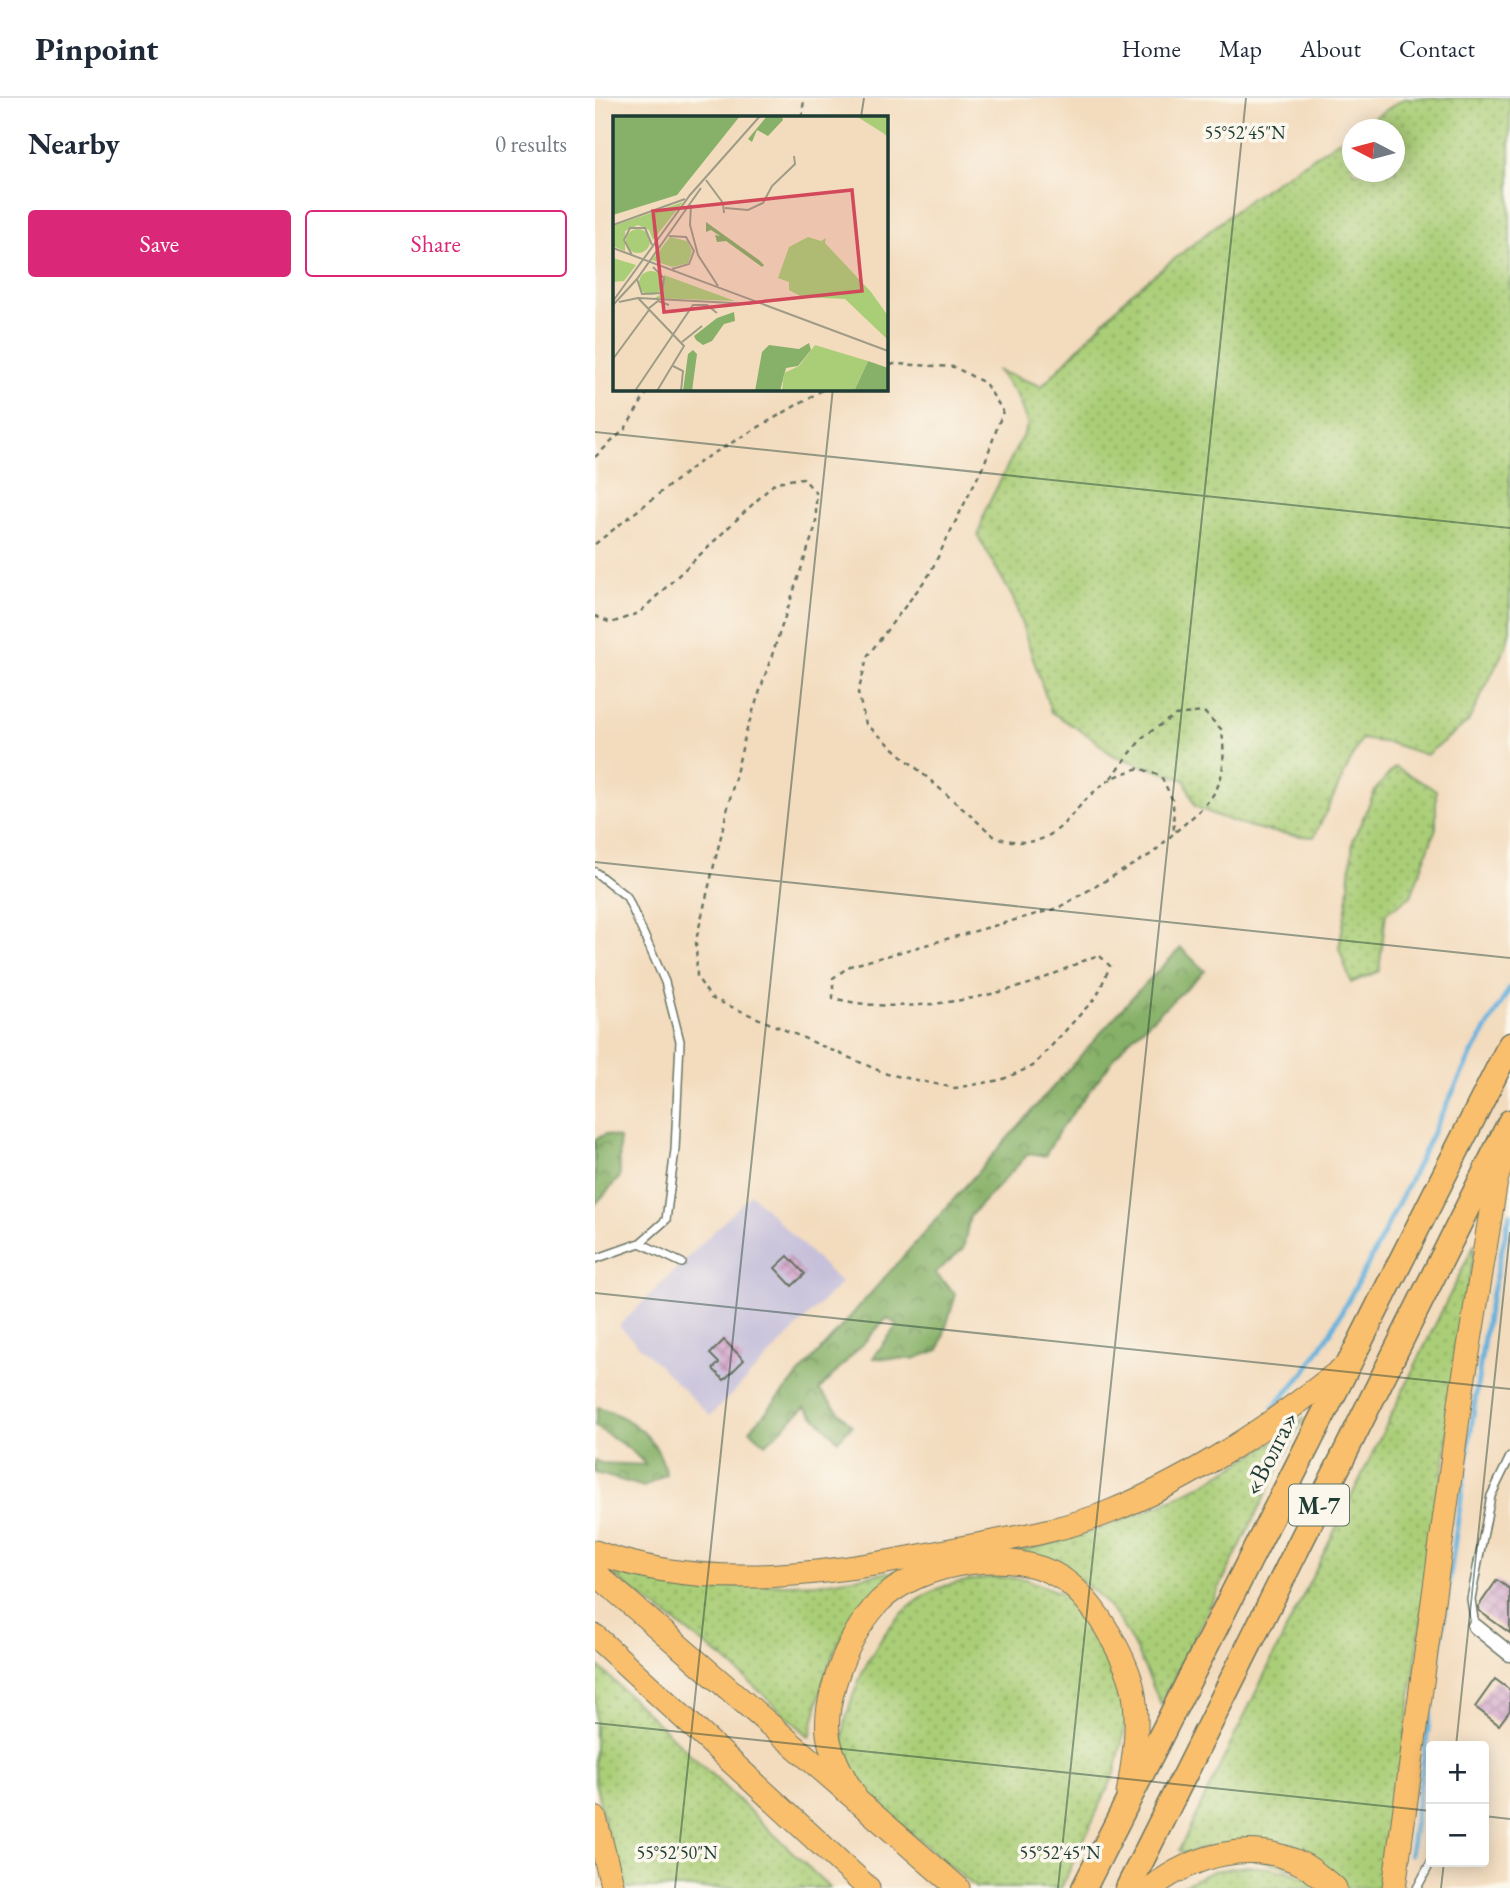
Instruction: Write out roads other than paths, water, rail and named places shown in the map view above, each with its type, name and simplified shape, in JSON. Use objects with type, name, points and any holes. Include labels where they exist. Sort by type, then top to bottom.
[{"type":"highway","name":"«Волга»","points":[[1084,1888],[1510,1045]]},
{"type":"highway","name":"М-7","points":[[1128,1888],[1510,1122]]},
{"type":"main road","points":[[1394,1888],[1473,1318],[1496,1181],[1510,1132]]},
{"type":"main road","points":[[595,1552],[625,1563],[680,1572],[760,1576],[874,1565],[1037,1534],[1108,1513],[1173,1483],[1286,1414],[1347,1365]]},
{"type":"main road","points":[[854,1794],[832,1760],[827,1713],[844,1656],[861,1624],[880,1601],[902,1584],[944,1567],[992,1560],[1028,1565],[1061,1577],[1082,1595],[1118,1650],[1133,1687],[1138,1734],[1125,1807]]},
{"type":"main road","points":[[595,1573],[854,1794],[958,1888]]},
{"type":"main road","points":[[595,1636],[868,1888]]},
{"type":"main road","points":[[595,1818],[613,1888]]},
{"type":"main road","points":[[1151,1888],[1175,1869],[1210,1855],[1243,1853],[1271,1855],[1304,1865],[1335,1888]]},
{"type":"street","points":[[1475,1626],[1510,1654]]},
{"type":"lane","points":[[595,872],[628,897],[666,982],[680,1041],[675,1150],[666,1220],[640,1243],[595,1259]]},
{"type":"lane","points":[[640,1243],[682,1263]]},
{"type":"lane","points":[[1475,1626],[1471,1599],[1491,1496],[1510,1457]]},
{"type":"lane","points":[[1417,1888],[1428,1867]]},
{"type":"waterway","points":[[1273,1408],[1304,1373],[1330,1333],[1374,1253],[1470,1057],[1510,988]]},
{"type":"waterway","points":[[1410,1854],[1488,1310],[1510,1214]]}]
